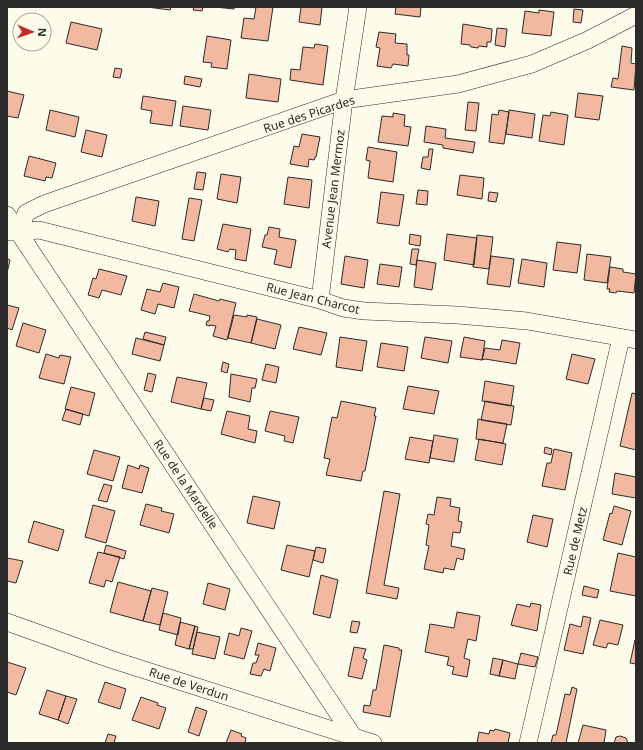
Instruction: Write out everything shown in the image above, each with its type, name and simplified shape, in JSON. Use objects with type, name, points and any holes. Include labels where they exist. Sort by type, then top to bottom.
[{"type":"street","name":"Avenue Jean Mermoz","points":[[320,300],[344,100],[358,7]]},
{"type":"street","name":"Rue des Picardes","points":[[13,232],[26,213],[44,204],[344,100],[458,84],[532,64],[588,40],[636,15]]},
{"type":"street","name":"Rue de la Mardelle","points":[[7,215],[13,232],[353,736]]},
{"type":"street","name":"Rue Jean Charcot","points":[[13,232],[39,230],[320,300],[343,308],[364,311],[457,315],[527,321],[629,339]]},
{"type":"street","name":"Rue de Metz","points":[[528,743],[629,339]]},
{"type":"street","name":"Rue de Verdun","points":[[7,622],[110,659],[373,743]]},
{"type":"building","points":[[147,7],[171,7],[170,10]]},
{"type":"building","points":[[194,7],[203,7],[202,11],[193,10]]},
{"type":"building","points":[[215,7],[235,7],[234,9]]},
{"type":"building","points":[[256,7],[273,7],[268,41],[241,38],[244,18],[254,19]]},
{"type":"building","points":[[301,7],[322,7],[320,25],[299,22]]},
{"type":"building","points":[[396,7],[421,7],[420,17],[395,14]]},
{"type":"building","points":[[574,9],[583,10],[581,23],[573,22]]},
{"type":"building","points":[[539,10],[554,12],[551,36],[522,33],[525,11],[539,13]]},
{"type":"building","points":[[71,22],[102,29],[97,50],[66,43]]},
{"type":"building","points":[[463,24],[492,29],[491,42],[487,42],[487,47],[479,46],[478,48],[461,44]]},
{"type":"building","points":[[497,28],[507,29],[505,47],[495,45]]},
{"type":"building","points":[[379,32],[396,34],[395,43],[407,44],[407,55],[409,55],[408,66],[393,64],[391,68],[377,66],[380,48],[376,47]]},
{"type":"building","points":[[207,36],[231,40],[227,69],[211,67],[212,63],[203,62]]},
{"type":"building","points":[[315,44],[328,46],[323,85],[290,80],[291,69],[300,70],[303,47],[314,48]]},
{"type":"building","points":[[622,46],[632,48],[631,63],[636,64],[634,90],[611,87],[613,78],[618,79]]},
{"type":"building","points":[[115,68],[122,69],[120,78],[113,77]]},
{"type":"building","points":[[249,74],[281,79],[278,102],[246,98]]},
{"type":"building","points":[[185,76],[202,79],[200,87],[184,84]]},
{"type":"building","points":[[7,91],[24,95],[18,118],[7,116]]},
{"type":"building","points":[[578,93],[603,96],[599,120],[575,117]]},
{"type":"building","points":[[143,96],[176,101],[172,126],[150,123],[152,111],[141,109]]},
{"type":"building","points":[[468,102],[479,103],[476,131],[465,130]]},
{"type":"building","points":[[183,106],[211,110],[208,130],[180,126]]},
{"type":"building","points":[[50,110],[79,117],[75,137],[46,130]]},
{"type":"building","points":[[499,110],[509,112],[504,144],[489,142],[492,114],[498,115]]},
{"type":"building","points":[[509,110],[535,114],[532,138],[506,134]]},
{"type":"building","points":[[551,112],[568,115],[564,145],[539,141],[543,115],[550,116]]},
{"type":"building","points":[[393,113],[405,115],[404,126],[411,127],[408,146],[378,142],[382,116],[393,117]]},
{"type":"building","points":[[426,126],[446,129],[445,138],[475,142],[473,153],[443,148],[443,145],[424,142]]},
{"type":"building","points":[[86,130],[107,135],[102,157],[81,152]]},
{"type":"building","points":[[302,134],[320,137],[316,157],[314,160],[309,159],[308,167],[290,164],[294,146],[299,147]]},
{"type":"building","points":[[368,147],[397,152],[393,182],[368,178],[370,161],[366,160]]},
{"type":"building","points":[[429,149],[433,149],[430,170],[421,168],[423,157],[428,157]]},
{"type":"building","points":[[29,156],[56,163],[52,178],[46,177],[45,181],[24,176]]},
{"type":"building","points":[[197,172],[206,173],[203,190],[194,189]]},
{"type":"building","points":[[221,174],[241,177],[237,203],[217,199]]},
{"type":"building","points":[[460,175],[484,178],[482,199],[457,195]]},
{"type":"building","points":[[288,177],[312,180],[309,208],[284,204]]},
{"type":"building","points":[[418,190],[428,191],[427,205],[416,204]]},
{"type":"building","points":[[381,192],[404,195],[399,226],[377,223]]},
{"type":"building","points":[[489,192],[498,193],[496,202],[488,201]]},
{"type":"building","points":[[136,197],[159,201],[155,226],[132,221]]},
{"type":"building","points":[[189,198],[202,200],[194,241],[182,239]]},
{"type":"building","points":[[223,224],[251,229],[246,261],[235,259],[236,250],[230,249],[228,252],[217,249]]},
{"type":"building","points":[[269,227],[280,229],[279,237],[296,240],[291,268],[274,264],[277,250],[262,247]]},
{"type":"building","points":[[410,234],[421,236],[420,246],[409,244]]},
{"type":"building","points":[[447,234],[477,238],[474,265],[444,260]]},
{"type":"building","points":[[477,235],[493,237],[489,269],[473,267]]},
{"type":"building","points":[[557,242],[581,245],[577,273],[553,270]]},
{"type":"building","points":[[412,249],[419,249],[416,265],[410,264]]},
{"type":"building","points":[[587,254],[611,257],[607,283],[584,280]]},
{"type":"building","points":[[345,256],[368,260],[364,288],[341,284]]},
{"type":"building","points":[[491,256],[514,259],[510,287],[487,284]]},
{"type":"building","points":[[7,259],[10,260],[7,273]]},
{"type":"building","points":[[522,259],[547,263],[544,287],[518,283]]},
{"type":"building","points":[[417,260],[436,263],[432,290],[414,287]]},
{"type":"building","points":[[380,264],[402,267],[399,287],[377,284]]},
{"type":"building","points":[[610,267],[623,269],[623,272],[636,274],[634,293],[617,291],[616,293],[609,292],[610,289],[607,289]]},
{"type":"building","points":[[99,269],[127,276],[121,295],[102,290],[99,298],[88,295],[93,278],[96,279]]},
{"type":"building","points":[[163,283],[179,287],[174,308],[158,304],[155,314],[141,310],[147,289],[160,292]]},
{"type":"building","points":[[194,294],[219,301],[220,299],[236,303],[227,340],[213,336],[216,326],[206,325],[210,316],[189,311]]},
{"type":"building","points":[[7,305],[19,308],[12,330],[7,328]]},
{"type":"building","points":[[234,315],[257,317],[251,343],[228,338]]},
{"type":"building","points":[[257,319],[281,325],[275,349],[251,343]]},
{"type":"building","points":[[23,323],[46,330],[39,353],[16,346]]},
{"type":"building","points":[[299,327],[327,333],[321,355],[293,349]]},
{"type":"building","points":[[145,332],[166,337],[164,345],[143,339]]},
{"type":"building","points":[[340,337],[367,341],[362,371],[336,367]]},
{"type":"building","points":[[425,337],[452,341],[448,363],[421,358]]},
{"type":"building","points":[[464,337],[485,341],[482,360],[460,357]]},
{"type":"building","points":[[136,338],[164,345],[160,361],[132,354]]},
{"type":"building","points":[[502,340],[520,343],[516,364],[485,359],[482,360],[485,348],[500,350]]},
{"type":"building","points":[[381,343],[408,347],[404,371],[377,367]]},
{"type":"building","points":[[46,354],[59,358],[60,355],[71,357],[64,384],[39,378]]},
{"type":"building","points":[[572,354],[595,359],[588,384],[566,379]]},
{"type":"building","points":[[223,362],[229,364],[227,373],[221,371]]},
{"type":"building","points":[[266,364],[279,367],[276,383],[262,380]]},
{"type":"building","points":[[148,373],[156,375],[152,392],[144,390]]},
{"type":"building","points":[[231,374],[257,379],[255,388],[252,388],[250,402],[229,397]]},
{"type":"building","points":[[177,377],[207,383],[201,409],[171,402]]},
{"type":"building","points":[[485,381],[514,386],[511,406],[482,401]]},
{"type":"building","points":[[408,386],[439,391],[434,414],[403,409]]},
{"type":"building","points":[[71,387],[95,393],[89,416],[65,409]]},
{"type":"building","points":[[632,393],[636,394],[636,450],[620,446]]},
{"type":"building","points":[[204,398],[214,400],[211,411],[201,409]]},
{"type":"building","points":[[341,401],[376,408],[374,416],[376,416],[365,471],[363,471],[361,481],[326,475],[330,459],[324,458],[332,417],[337,418]]},
{"type":"building","points":[[485,401],[514,406],[511,425],[481,420]]},
{"type":"building","points":[[66,409],[83,414],[80,425],[62,420]]},
{"type":"building","points":[[227,411],[250,416],[248,429],[257,431],[255,443],[221,434]]},
{"type":"building","points":[[270,411],[299,417],[293,443],[284,441],[285,436],[265,431]]},
{"type":"building","points":[[478,419],[507,424],[503,443],[476,439]]},
{"type":"building","points":[[434,435],[458,439],[454,462],[430,458]]},
{"type":"building","points":[[410,437],[433,441],[429,463],[405,459]]},
{"type":"building","points":[[479,439],[506,444],[502,465],[475,460]]},
{"type":"building","points":[[545,447],[552,449],[551,455],[544,453]]},
{"type":"building","points":[[554,449],[572,453],[565,490],[542,486],[547,463],[551,463]]},
{"type":"building","points":[[94,450],[120,457],[113,481],[87,474]]},
{"type":"building","points":[[128,465],[139,469],[140,465],[149,468],[142,493],[122,488]]},
{"type":"building","points":[[615,473],[636,477],[636,498],[612,494]]},
{"type":"building","points":[[104,484],[112,486],[107,502],[98,500]]},
{"type":"building","points":[[384,491],[400,494],[384,585],[399,588],[397,599],[366,593]]},
{"type":"building","points":[[253,496],[280,502],[274,529],[247,523]]},
{"type":"building","points":[[437,497],[451,499],[450,506],[460,508],[458,521],[462,522],[460,533],[453,532],[451,546],[465,549],[463,560],[457,558],[454,570],[444,568],[443,573],[424,569],[429,546],[426,545],[429,525],[426,524],[428,514],[434,515]]},
{"type":"building","points":[[146,504],[162,508],[161,511],[174,514],[169,533],[140,525]]},
{"type":"building","points":[[93,505],[115,511],[106,543],[85,537]]},
{"type":"building","points":[[614,506],[631,511],[622,545],[603,540],[610,513],[612,514]]},
{"type":"building","points":[[533,515],[553,519],[547,547],[527,542]]},
{"type":"building","points":[[34,521],[64,530],[58,551],[28,542]]},
{"type":"building","points":[[106,545],[126,551],[124,559],[104,553]]},
{"type":"building","points":[[287,545],[315,551],[309,577],[281,570]]},
{"type":"building","points":[[316,547],[326,549],[323,563],[313,560]]},
{"type":"building","points":[[98,552],[120,557],[112,582],[106,580],[104,587],[89,583]]},
{"type":"building","points":[[618,553],[636,557],[636,596],[610,591]]},
{"type":"building","points":[[7,558],[23,561],[16,583],[7,581]]},
{"type":"building","points":[[321,575],[338,580],[330,618],[313,614]]},
{"type":"building","points":[[118,582],[151,591],[143,621],[110,612]]},
{"type":"building","points":[[208,583],[230,589],[225,610],[203,604]]},
{"type":"building","points":[[584,586],[599,590],[597,598],[582,595]]},
{"type":"building","points":[[152,588],[168,592],[160,625],[143,621]]},
{"type":"building","points":[[531,603],[541,605],[537,631],[511,625],[517,604],[530,607]]},
{"type":"building","points":[[457,612],[480,616],[476,641],[468,639],[464,658],[470,660],[467,677],[452,674],[454,667],[447,665],[449,657],[425,652],[430,624],[454,628]]},
{"type":"building","points":[[163,613],[181,618],[178,635],[159,630]]},
{"type":"building","points":[[583,616],[591,618],[583,654],[564,650],[570,624],[581,627]]},
{"type":"building","points":[[600,620],[623,625],[618,645],[608,643],[606,648],[593,645]]},
{"type":"building","points":[[352,621],[360,622],[357,633],[350,632]]},
{"type":"building","points":[[180,622],[195,626],[189,649],[175,645]]},
{"type":"building","points":[[195,626],[198,627],[193,649],[189,649]]},
{"type":"building","points":[[241,628],[252,631],[244,659],[224,654],[229,633],[239,636]]},
{"type":"building","points":[[197,632],[220,637],[215,659],[192,654]]},
{"type":"building","points":[[636,640],[636,664],[630,663]]},
{"type":"building","points":[[258,643],[276,648],[270,671],[264,669],[261,676],[250,674],[253,663],[256,663],[259,655],[255,655]]},
{"type":"building","points":[[384,645],[402,650],[390,717],[363,712],[364,705],[370,706],[373,690],[376,690]]},
{"type":"building","points":[[354,647],[366,649],[363,658],[367,660],[362,679],[348,676]]},
{"type":"building","points":[[521,653],[538,657],[535,667],[518,664]]},
{"type":"building","points":[[493,658],[503,660],[499,676],[490,674]]},
{"type":"building","points":[[503,660],[518,664],[515,679],[499,676]]},
{"type":"building","points":[[7,662],[26,668],[16,695],[7,692]]},
{"type":"building","points":[[105,682],[126,689],[120,709],[98,702]]},
{"type":"building","points":[[572,687],[577,689],[566,743],[551,743],[553,735],[556,735],[565,694],[570,695]]},
{"type":"building","points":[[47,690],[66,696],[58,720],[39,714]]},
{"type":"building","points":[[66,696],[77,699],[68,724],[58,720]]},
{"type":"building","points":[[141,697],[158,703],[157,705],[166,708],[159,729],[132,720]]},
{"type":"building","points":[[196,707],[207,711],[199,736],[188,732]]},
{"type":"building","points":[[583,725],[606,730],[604,743],[578,743]]},
{"type":"building","points":[[495,729],[510,733],[508,743],[477,743],[479,732],[489,734],[490,730],[494,731]]},
{"type":"building","points":[[231,730],[242,734],[241,736],[246,738],[245,743],[226,743]]},
{"type":"building","points":[[108,734],[116,736],[114,743],[105,743]]},
{"type":"building","points":[[620,736],[626,738],[628,743],[614,743],[616,737]]}]
